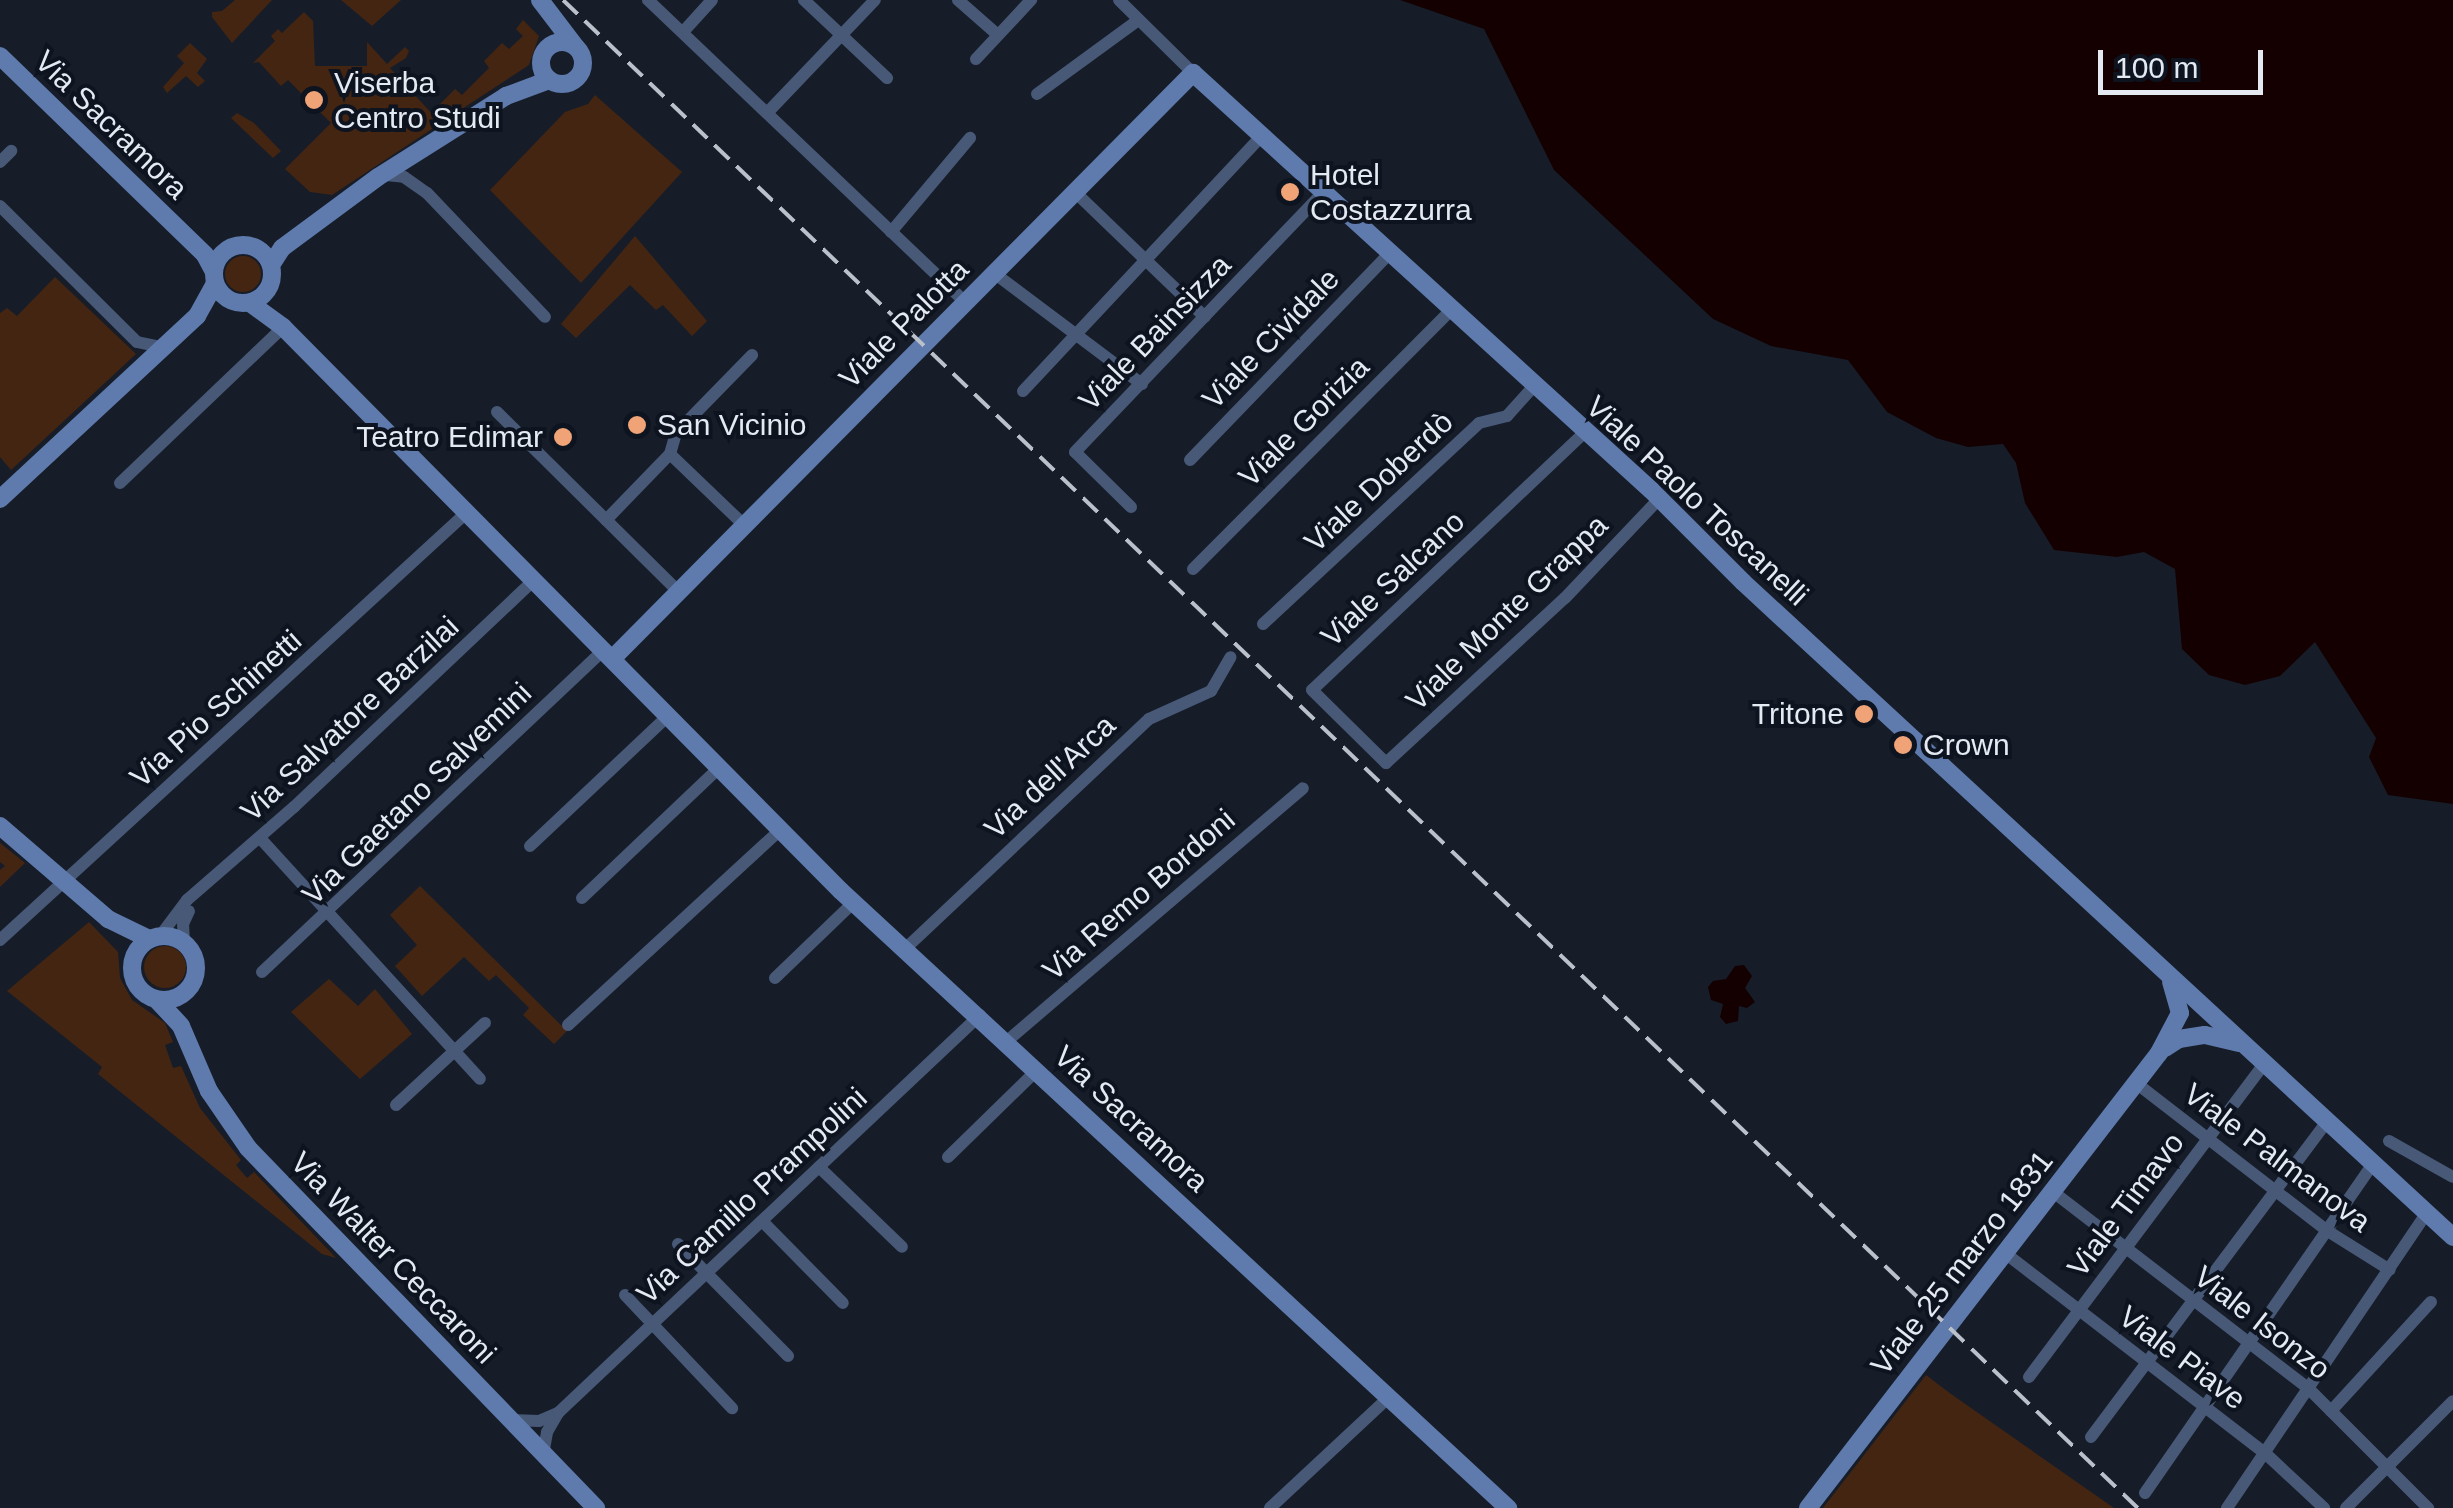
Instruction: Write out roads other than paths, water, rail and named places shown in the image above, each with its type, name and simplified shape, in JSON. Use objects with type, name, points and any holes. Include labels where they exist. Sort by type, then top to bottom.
[{"type":"street","points":[[537,0],[583,58],[580,75],[562,84],[545,64],[546,24],[537,0]]},
{"type":"street","points":[[648,0],[964,302]]},
{"type":"street","points":[[683,32],[712,0]]},
{"type":"street","points":[[804,0],[887,78]]},
{"type":"street","points":[[767,113],[875,0]]},
{"type":"street","points":[[958,0],[998,35]]},
{"type":"street","points":[[976,59],[1031,0]]},
{"type":"street","points":[[1118,0],[1194,73]]},
{"type":"street","points":[[1037,94],[1136,20]]},
{"type":"street","points":[[196,316],[249,299],[282,248],[378,177],[506,96],[545,64],[556,42],[576,46]]},
{"type":"street","name":"Via Sacramora","points":[[0,56],[205,254],[214,277],[249,299],[282,327],[854,902],[1008,1041],[1497,1504]]},
{"type":"street","name":"Viale Paolo Toscanelli","points":[[1194,73],[1325,190],[1533,387],[1660,498],[1743,582],[2453,1237]]},
{"type":"street","name":"Viale Palotta","points":[[609,654],[678,591],[1194,73]]},
{"type":"street","points":[[1023,391],[1262,136]]},
{"type":"street","points":[[891,232],[970,138]]},
{"type":"street","points":[[421,150],[417,173],[427,192],[545,318]]},
{"type":"street","points":[[0,162],[11,151]]},
{"type":"street","points":[[378,177],[399,175],[427,192]]},
{"type":"street","name":"Viale Bainsizza","points":[[1131,507],[1076,452],[1325,190]]},
{"type":"street","points":[[1074,192],[1205,317]]},
{"type":"street","points":[[256,248],[285,238],[359,193]]},
{"type":"street","points":[[0,206],[137,342],[168,342]]},
{"type":"street","name":"Via Sacramora","points":[[184,234],[208,247],[226,250]]},
{"type":"street","points":[[0,499],[196,316],[226,250],[243,244],[256,248],[271,265]]},
{"type":"street","name":"Viale Cividale","points":[[1190,460],[1389,254]]},
{"type":"street","points":[[994,273],[1142,384]]},
{"type":"street","name":"Viale Gorizia","points":[[1193,569],[1450,310]]},
{"type":"street","points":[[120,483],[282,327]]},
{"type":"street","points":[[134,374],[137,342]]},
{"type":"street","points":[[606,520],[670,454],[676,433],[752,356]]},
{"type":"street","name":"Viale Doberdò","points":[[1263,624],[1479,422],[1507,416],[1533,387]]},
{"type":"street","points":[[497,412],[678,591]]},
{"type":"street","name":"Viale Salcano","points":[[1386,762],[1312,690],[1584,433]]},
{"type":"street","points":[[670,454],[743,524]]},
{"type":"street","name":"Viale Monte Grappa","points":[[1386,762],[1588,574],[1660,498]]},
{"type":"street","name":"Via Pio Schinetti","points":[[0,940],[465,514]]},
{"type":"street","name":"Via Salvatore Barzilai","points":[[155,938],[187,900],[294,807],[532,582]]},
{"type":"street","name":"Via Gaetano Salvemini","points":[[262,972],[609,654]]},
{"type":"street","name":"Via dell'Arca","points":[[906,948],[1149,719],[1211,691],[1232,657]]},
{"type":"street","points":[[567,801],[667,714]]},
{"type":"street","points":[[530,846],[667,714]]},
{"type":"street","points":[[582,898],[720,767]]},
{"type":"street","name":"Via Remo Bordoni","points":[[1008,1041],[1303,788]]},
{"type":"street","points":[[0,826],[108,919],[133,958],[136,984],[158,1000],[174,999],[188,990]]},
{"type":"street","points":[[568,1025],[780,830]]},
{"type":"street","points":[[260,838],[480,1080]]},
{"type":"street","name":"Via Salvatore Barzilai","points":[[184,942],[183,924],[200,892]]},
{"type":"street","points":[[775,978],[854,902]]},
{"type":"street","points":[[108,919],[155,938],[184,942],[196,966],[182,1026]]},
{"type":"street","points":[[133,958],[155,938]]},
{"type":"street","name":"Viale Paolo Toscanelli","points":[[2163,969],[2188,1026],[2240,1043]]},
{"type":"street","name":"Via Walter Ceccaroni","points":[[158,1000],[182,1026],[208,1091],[248,1148],[596,1508]]},
{"type":"street","points":[[2186,1006],[2207,1009],[2211,1029],[2188,1026],[2186,1006]]},
{"type":"street","name":"Via Camillo Prampolini","points":[[543,1455],[547,1432],[558,1413],[980,1015]]},
{"type":"street","points":[[396,1106],[485,1022]]},
{"type":"street","name":"Viale 25 marzo 1831","points":[[1808,1508],[2159,1052],[2188,1026]]},
{"type":"street","name":"Viale Timavo","points":[[2029,1377],[2264,1064]]},
{"type":"street","points":[[948,1157],[1037,1070]]},
{"type":"street","name":"Viale Palmanova","points":[[2136,1083],[2274,1192],[2390,1270]]},
{"type":"street","points":[[2091,1437],[2327,1122]]},
{"type":"street","points":[[2390,1141],[2453,1177]]},
{"type":"street","points":[[2145,1493],[2372,1164]]},
{"type":"street","points":[[820,1166],[902,1247]]},
{"type":"street","name":"Viale Isonzo","points":[[2052,1191],[2308,1388],[2428,1508]]},
{"type":"street","points":[[2227,1508],[2428,1214]]},
{"type":"street","points":[[762,1221],[843,1303]]},
{"type":"street","points":[[678,1244],[788,1356]]},
{"type":"street","name":"Viale Piave","points":[[2004,1253],[2266,1452],[2324,1508]]},
{"type":"street","points":[[625,1295],[732,1408]]},
{"type":"street","points":[[2331,1411],[2432,1302]]},
{"type":"street","points":[[1270,1508],[1388,1397]]},
{"type":"street","points":[[2346,1508],[2453,1401]]},
{"type":"street","points":[[511,1420],[539,1422],[558,1413]]},
{"type":"railway","points":[[563,0],[2138,1508]]},
{"type":"place","name":"Viserba Centro Studi","points":[[314,100]]},
{"type":"place","name":"Hotel Costazzurra","points":[[1290,192]]},
{"type":"place","name":"San Vicinio","points":[[637,425]]},
{"type":"place","name":"Teatro Edimar","points":[[563,437]]},
{"type":"place","name":"Tritone","points":[[1864,714]]},
{"type":"place","name":"Crown","points":[[1903,745]]}]
